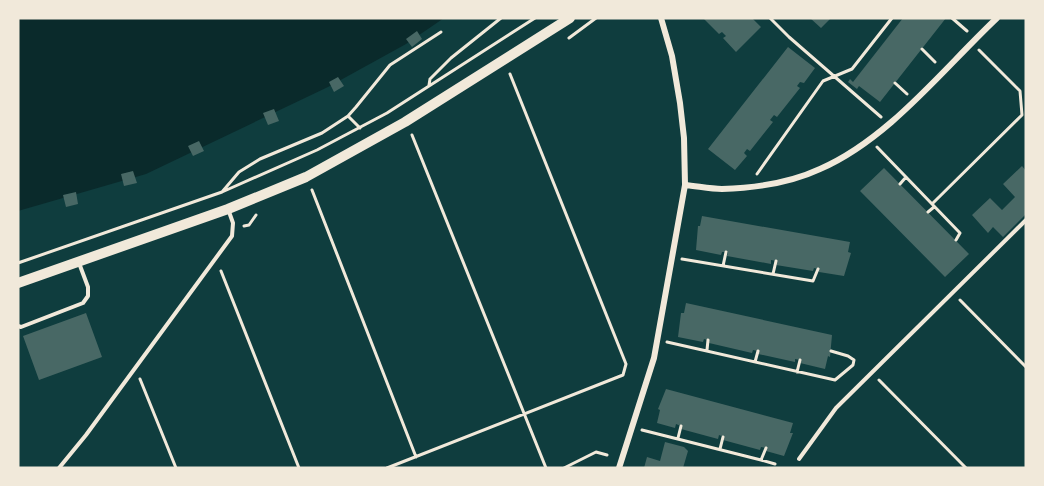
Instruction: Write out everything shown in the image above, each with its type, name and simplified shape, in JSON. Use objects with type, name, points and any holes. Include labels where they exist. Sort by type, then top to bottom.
[{"type":"main road","points":[[18,283],[228,209],[306,177],[414,117],[570,18]]},
{"type":"street","points":[[619,468],[654,358],[685,185],[684,138],[680,103],[672,56],[661,18]]},
{"type":"street","points":[[685,185],[719,189],[743,187],[802,177],[822,169],[889,124],[997,18]]},
{"type":"lane","points":[[59,468],[87,435],[232,236],[233,229],[228,209]]},
{"type":"lane","points":[[799,459],[836,408],[1026,220]]},
{"type":"lane","points":[[18,326],[21,327],[82,303],[88,296],[88,287],[79,262]]},
{"type":"path","points":[[429,85],[430,79],[451,58],[501,18]]},
{"type":"path","points":[[18,263],[222,192],[317,150],[360,128],[535,18]]},
{"type":"path","points":[[770,18],[889,124]]},
{"type":"path","points":[[743,187],[755,176],[823,81],[852,69],[892,18]]},
{"type":"path","points":[[928,212],[1022,115],[1020,91],[952,18]]},
{"type":"path","points":[[222,192],[238,172],[260,159],[322,133],[348,116],[390,65],[441,32]]},
{"type":"path","points":[[922,49],[944,71]]},
{"type":"path","points":[[387,468],[623,375],[626,364],[510,74]]},
{"type":"path","points":[[348,116],[360,128]]},
{"type":"path","points":[[411,134],[546,468]]},
{"type":"path","points":[[869,139],[960,233],[956,240]]},
{"type":"path","points":[[900,184],[906,177]]},
{"type":"path","points":[[312,190],[416,456]]},
{"type":"path","points":[[233,229],[249,225],[254,216],[263,212]]},
{"type":"path","points":[[723,266],[726,252]]},
{"type":"path","points":[[215,258],[299,468]]},
{"type":"path","points":[[671,258],[813,281],[818,268]]},
{"type":"path","points":[[773,274],[776,261]]},
{"type":"path","points":[[952,292],[1026,367]]},
{"type":"path","points":[[657,340],[836,380],[853,365],[854,360],[831,351]]},
{"type":"path","points":[[707,351],[708,340]]},
{"type":"path","points":[[755,362],[759,351]]},
{"type":"path","points":[[797,372],[800,360]]},
{"type":"path","points":[[135,367],[176,468]]},
{"type":"path","points":[[872,372],[966,468]]},
{"type":"path","points":[[678,439],[681,426]]},
{"type":"path","points":[[632,427],[775,464]]},
{"type":"path","points":[[719,450],[723,437]]},
{"type":"path","points":[[760,460],[766,448]]},
{"type":"path","points":[[564,468],[596,452],[607,455]]},
{"type":"water","points":[[18,18],[444,18],[406,44],[328,87],[146,174],[18,211]]},
{"type":"building","points":[[703,18],[752,18],[761,27],[736,52],[723,38],[726,36],[722,32],[719,34]]},
{"type":"building","points":[[810,18],[831,18],[821,28]]},
{"type":"building","points":[[903,18],[946,18],[880,102],[859,86],[857,89],[848,82],[850,79],[853,82]]},
{"type":"building","points":[[417,31],[422,39],[412,47],[406,39]]},
{"type":"building","points":[[788,47],[815,68],[804,83],[800,82],[797,86],[800,88],[777,117],[774,115],[770,120],[773,122],[750,151],[747,149],[744,153],[747,156],[735,170],[708,149]]},
{"type":"building","points":[[338,77],[344,86],[334,92],[329,82]]},
{"type":"building","points":[[274,109],[279,121],[268,125],[263,113]]},
{"type":"building","points":[[199,141],[204,151],[193,156],[188,146]]},
{"type":"building","points":[[1022,166],[1026,171],[1026,214],[1003,237],[993,227],[988,233],[972,215],[990,198],[1002,210],[1015,197],[1003,184]]},
{"type":"building","points":[[884,168],[969,254],[945,277],[860,191]]},
{"type":"building","points":[[133,171],[137,183],[124,186],[121,174]]},
{"type":"building","points":[[76,192],[78,204],[66,207],[63,195]]},
{"type":"building","points":[[702,216],[850,242],[848,252],[851,253],[844,276],[819,272],[819,269],[814,268],[813,271],[776,265],[777,261],[771,260],[771,264],[727,256],[728,252],[722,252],[721,255],[696,250],[698,226],[700,226]]},
{"type":"building","points":[[686,303],[832,335],[830,357],[828,356],[825,369],[800,363],[801,360],[795,359],[795,362],[758,354],[758,351],[753,350],[752,353],[709,343],[704,339],[703,342],[678,337],[681,313],[684,313]]},
{"type":"building","points":[[86,313],[102,357],[39,380],[23,336]]},
{"type":"building","points":[[666,389],[793,423],[790,433],[793,433],[784,456],[766,451],[767,448],[761,447],[760,450],[723,440],[724,437],[719,435],[718,439],[681,429],[681,426],[676,424],[675,428],[657,423],[660,410],[658,409]]},
{"type":"building","points":[[665,442],[684,447],[688,451],[683,468],[644,468],[647,457],[660,461]]}]
